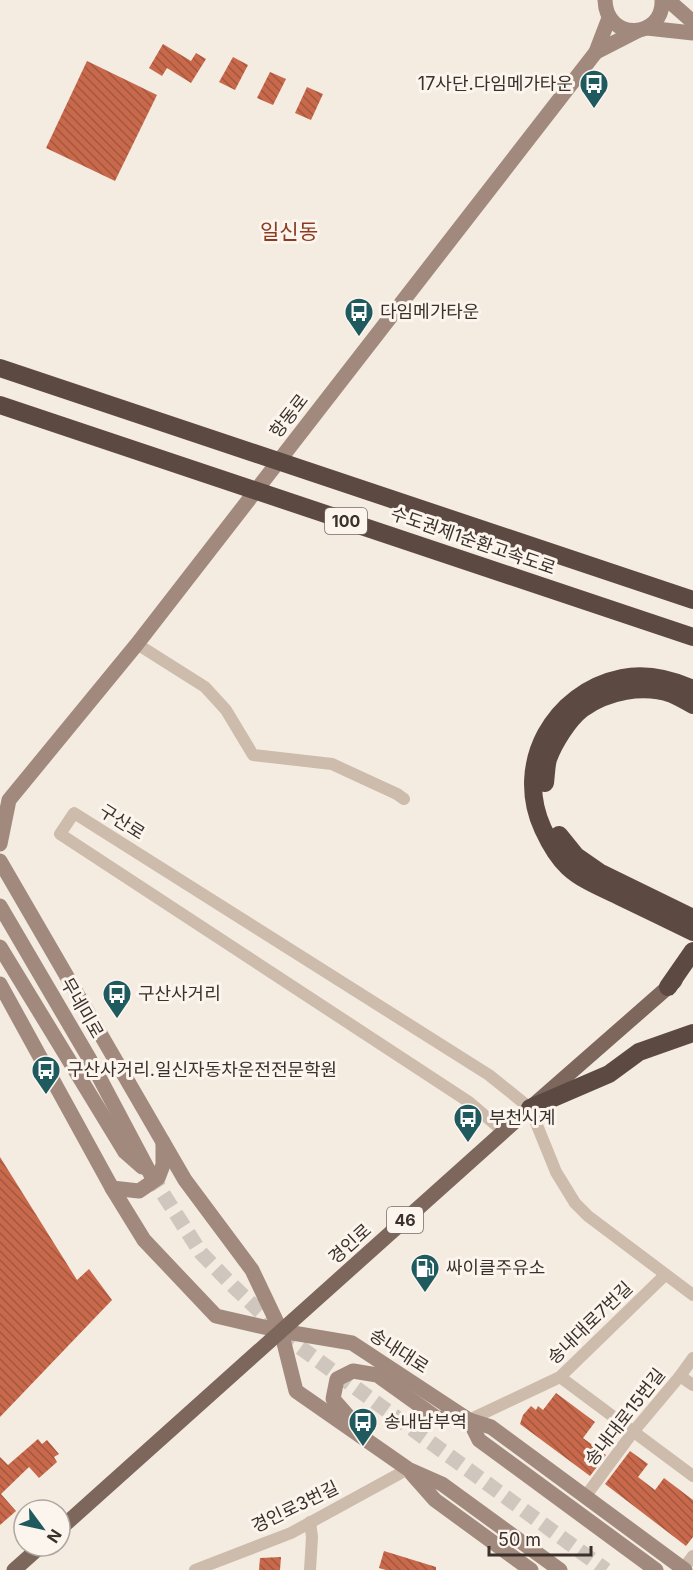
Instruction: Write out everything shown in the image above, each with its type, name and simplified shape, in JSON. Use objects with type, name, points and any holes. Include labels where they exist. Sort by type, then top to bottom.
[{"type":"highway","name":"수도권제1순환고속도로","points":[[0,368],[693,600]]},
{"type":"highway","name":"수도권제1순환고속도로","points":[[0,405],[693,638]]},
{"type":"highway","points":[[693,689],[677,682],[647,676],[623,678],[596,686],[573,700],[550,725],[537,754],[532,785],[537,815],[550,843],[567,867],[693,918]]},
{"type":"highway","points":[[693,705],[671,694],[649,690],[627,690],[604,698],[582,710],[561,732],[548,760],[544,784],[548,812],[560,838],[595,877],[693,932]]},
{"type":"highway","points":[[668,987],[693,951]]},
{"type":"highway","points":[[530,1108],[609,1074],[639,1052],[693,1034]]},
{"type":"main road","name":"경인로","points":[[72,1518],[693,965]]},
{"type":"main road","points":[[14,1570],[28,1558]]},
{"type":"street","points":[[642,29],[654,22],[660,14],[662,0]]},
{"type":"street","points":[[668,0],[693,22]]},
{"type":"street","points":[[685,0],[693,14]]},
{"type":"street","points":[[604,1],[606,12],[614,24],[629,31],[642,29],[693,33]]},
{"type":"street","name":"항동로","points":[[0,844],[4,800],[137,644],[596,52],[609,18]]},
{"type":"street","name":"항동로","points":[[596,52],[642,29]]},
{"type":"street","points":[[137,644],[205,687],[226,710],[253,755],[332,764],[404,799]]},
{"type":"street","name":"구산로","points":[[504,1132],[469,1102],[60,834],[74,813],[489,1075],[530,1108]]},
{"type":"street","points":[[0,861],[185,1180],[252,1270],[281,1332],[297,1391],[408,1469],[442,1484],[560,1570]]},
{"type":"street","name":"무네미로","points":[[0,906],[89,1058],[151,1175],[125,1152],[0,947]]},
{"type":"street","name":"송내대로","points":[[0,984],[112,1188],[144,1240],[216,1316],[281,1332],[352,1343],[469,1420],[491,1426],[684,1569]]},
{"type":"street","points":[[530,1108],[556,1172],[575,1203],[588,1216],[693,1295]]},
{"type":"street","points":[[112,1188],[139,1191],[158,1178],[163,1165],[163,1141]]},
{"type":"street","name":"송내대로7번길","points":[[469,1420],[560,1377],[665,1275]]},
{"type":"street","name":"송내대로15번길","points":[[585,1497],[633,1432],[693,1358]]},
{"type":"street","points":[[469,1420],[436,1418],[377,1375],[353,1371],[337,1379],[333,1398],[348,1416],[400,1453],[408,1469],[435,1500],[531,1570]]},
{"type":"street","points":[[680,1376],[693,1386]]},
{"type":"street","points":[[560,1377],[693,1476]]},
{"type":"street","name":"송내대로","points":[[469,1420],[479,1440],[656,1570]]},
{"type":"street","name":"경인로3번길","points":[[195,1570],[291,1533],[408,1469]]},
{"type":"street","points":[[310,1522],[312,1537],[310,1570]]},
{"type":"street","points":[[684,1569],[693,1556]]},
{"type":"building","points":[[163,44],[191,61],[196,53],[206,59],[191,83],[167,68],[162,76],[149,68]]},
{"type":"building","points":[[233,57],[248,65],[235,90],[219,82]]},
{"type":"building","points":[[87,61],[157,95],[115,181],[46,148]]},
{"type":"building","points":[[270,72],[286,79],[273,105],[257,98]]},
{"type":"building","points":[[307,87],[323,94],[311,120],[295,113]]},
{"type":"building","points":[[0,1157],[77,1280],[89,1269],[112,1300],[0,1417]]},
{"type":"building","points":[[556,1393],[595,1422],[583,1438],[606,1455],[590,1476],[520,1424],[523,1415],[531,1406],[536,1410],[538,1406],[543,1410]]},
{"type":"building","points":[[38,1439],[42,1444],[47,1440],[59,1454],[54,1457],[57,1462],[39,1478],[29,1467],[1,1494],[12,1506],[12,1514],[0,1525],[0,1457],[8,1465]]},
{"type":"building","points":[[630,1451],[648,1464],[638,1477],[655,1490],[664,1478],[693,1500],[693,1537],[686,1546],[605,1484]]},
{"type":"building","points":[[384,1551],[436,1567],[436,1570],[379,1568]]},
{"type":"building","points":[[281,1557],[280,1570],[259,1570],[260,1558]]},
{"type":"tunnel","points":[[151,1175],[201,1253],[290,1340],[606,1570]]},
{"type":"place","name":"17사단.다임메가타운","points":[[594,110]]},
{"type":"place","name":"다임메가타운","points":[[359,338]]},
{"type":"place","name":"구산사거리","points":[[117,1020]]},
{"type":"place","name":"구산사거리.일신자동차운전전문학원","points":[[46,1096]]},
{"type":"place","name":"부천시계","points":[[468,1144]]},
{"type":"place","name":"싸이클주유소","points":[[425,1294]]},
{"type":"place","name":"송내남부역","points":[[363,1448]]},
{"type":"district","name":"일신동","points":[[289,232]]}]
